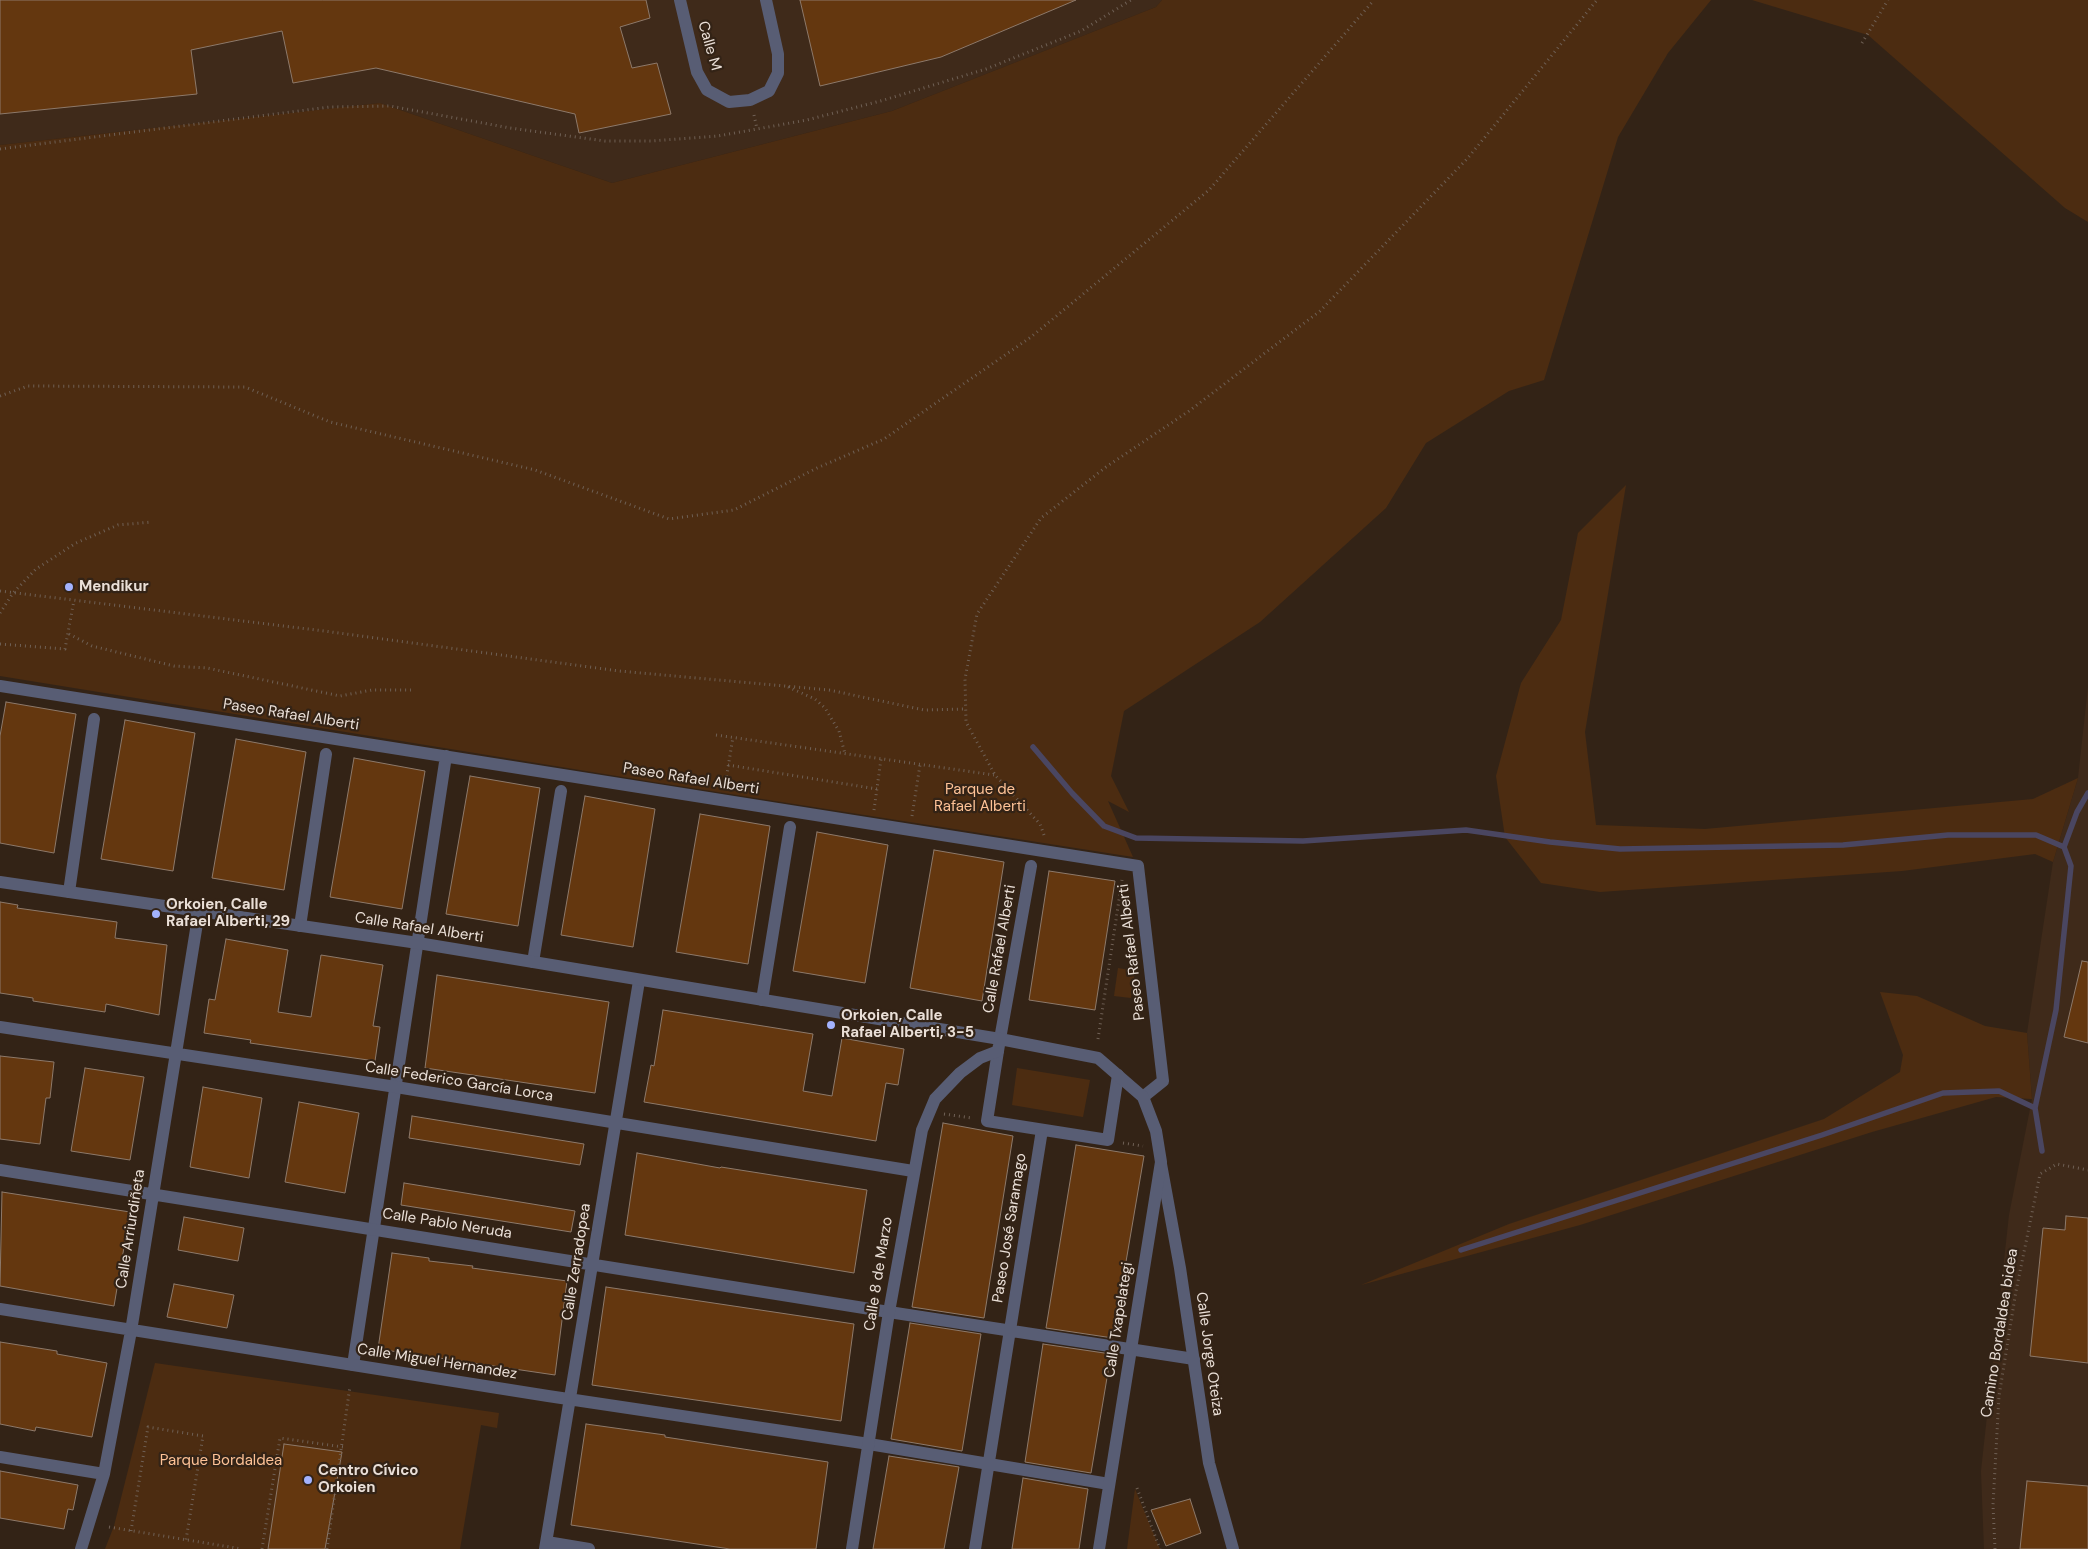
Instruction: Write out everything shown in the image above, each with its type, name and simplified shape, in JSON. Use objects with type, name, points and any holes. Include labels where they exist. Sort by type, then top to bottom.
[{"type":"street","name":"Calle M","points":[[680,0],[697,72],[707,90],[729,102],[750,100],[769,91],[778,73],[778,54],[766,0]]},
{"type":"street","name":"Paseo Rafael Alberti","points":[[0,686],[1138,866],[1163,1081],[1143,1098]]},
{"type":"street","points":[[69,892],[94,719]]},
{"type":"street","points":[[300,926],[326,754]]},
{"type":"street","points":[[353,1365],[446,756]]},
{"type":"street","points":[[533,962],[561,792]]},
{"type":"street","points":[[762,1000],[790,826]]},
{"type":"street","name":"Calle Rafael Alberti","points":[[999,1045],[1031,866]]},
{"type":"street","name":"Calle Rafael Alberti","points":[[0,882],[533,962],[762,1000],[999,1045],[1098,1058],[1143,1098]]},
{"type":"street","name":"Calle Arriurdiñeta","points":[[81,1549],[104,1474],[131,1331],[174,1054],[199,911]]},
{"type":"street","name":"Calle Zerradopea","points":[[546,1546],[639,980]]},
{"type":"street","name":"Calle Federico García Lorca","points":[[0,1026],[396,1087],[913,1171]]},
{"type":"street","points":[[999,1045],[987,1121],[1108,1140],[1118,1074]]},
{"type":"street","name":"Calle 8 de Marzo","points":[[852,1549],[889,1312],[913,1171],[922,1130],[935,1099],[960,1073],[999,1045]]},
{"type":"street","name":"Calle Txapelategi","points":[[1099,1549],[1161,1162],[1156,1131],[1143,1098]]},
{"type":"street","name":"Paseo José Saramago","points":[[975,1549],[1042,1130]]},
{"type":"street","name":"Calle Jorge Oteiza","points":[[1161,1162],[1194,1359],[1209,1464],[1233,1549]]},
{"type":"street","name":"Calle Pablo Neruda","points":[[0,1170],[153,1192],[889,1312]]},
{"type":"street","name":"Calle Miguel Hernandez","points":[[0,1309],[571,1400],[869,1444]]},
{"type":"street","points":[[889,1312],[1194,1359]]},
{"type":"street","points":[[869,1444],[1109,1484]]},
{"type":"street","points":[[0,1457],[104,1474]]},
{"type":"street","points":[[546,1546],[589,1549]]},
{"type":"path","points":[[0,149],[330,107],[382,106],[510,128],[605,141],[651,141],[718,136],[816,117],[884,100],[986,69],[1081,31],[1131,0]]},
{"type":"path","points":[[0,396],[28,386],[245,387],[330,422],[534,470],[669,519],[734,510],[817,468],[884,439],[1031,337],[1209,190],[1374,0]]},
{"type":"path","points":[[1051,852],[1040,824],[995,775],[966,722],[964,679],[977,614],[1042,518],[1106,467],[1189,411],[1320,311],[1467,160],[1597,0]]},
{"type":"path","points":[[1862,44],[1888,0]]},
{"type":"path","points":[[0,613],[13,593],[36,569],[76,543],[118,525],[152,522]]},
{"type":"path","points":[[0,591],[619,671],[829,690],[924,710],[966,709]]},
{"type":"path","points":[[0,644],[65,649],[74,600]]},
{"type":"path","points":[[69,634],[92,646],[174,666],[216,670],[340,696],[372,690],[411,690]]},
{"type":"path","points":[[786,686],[815,699],[825,708],[839,730],[845,754]]},
{"type":"path","points":[[716,735],[995,775]]},
{"type":"path","points":[[722,801],[733,737]]},
{"type":"path","points":[[873,824],[881,759]]},
{"type":"path","points":[[728,765],[877,788]]},
{"type":"path","points":[[910,830],[920,765]]},
{"type":"path","points":[[1098,1039],[1125,864]]},
{"type":"path","points":[[943,1114],[987,1121]]},
{"type":"path","name":"Camino Bordaldea bidea","points":[[1995,1549],[1993,1505],[1999,1396],[2016,1291],[2040,1174],[2057,1164],[2088,1170]]},
{"type":"path","points":[[326,1549],[343,1447],[350,1386]]},
{"type":"path","points":[[131,1531],[148,1427],[157,1428],[203,1436],[186,1540]]},
{"type":"path","points":[[262,1549],[280,1438],[343,1447]]},
{"type":"path","points":[[1137,1488],[1160,1549]]},
{"type":"path","points":[[109,1527],[242,1549]]},
{"type":"shaded area","points":[[0,0],[1162,0],[1156,7],[892,111],[612,183],[380,103],[0,145]]},
{"type":"shaded area","points":[[2088,687],[2088,1549],[1984,1549],[1981,1471],[2009,1215],[2032,1099],[2027,1033],[2053,862],[2078,778]]},
{"type":"green space","name":"Parque de Rafael Alberti","points":[[1162,0],[1711,0],[1668,53],[1618,137],[1544,380],[1509,391],[1426,443],[1386,508],[1260,622],[1124,711],[1111,776],[1129,812],[1108,801],[1133,857],[654,782],[0,676],[0,145],[380,103],[612,183],[892,111],[1156,7]]},
{"type":"green space","points":[[1752,0],[2088,0],[2088,222],[2065,208],[1868,35]]},
{"type":"green space","points":[[1626,485],[1585,732],[1596,825],[1705,829],[2033,799],[2078,778],[2053,862],[2035,854],[1902,871],[1600,892],[1541,883],[1505,837],[1496,776],[1521,683],[1561,620],[1578,533]]},
{"type":"green space","points":[[1118,968],[1135,971],[1131,998],[1114,996]]},
{"type":"green space","points":[[1880,992],[1917,996],[1985,1026],[2027,1033],[2032,1099],[1996,1097],[1872,1132],[1580,1225],[1361,1285],[1509,1224],[1824,1119],[1900,1072],[1903,1055]]},
{"type":"green space","points":[[1017,1068],[1090,1080],[1083,1117],[1012,1105]]},
{"type":"green space","name":"Parque Bordaldea","points":[[155,1363],[499,1413],[497,1428],[481,1425],[460,1549],[105,1549],[114,1526]]},
{"type":"green space","points":[[1135,1489],[1142,1506],[1160,1549],[1127,1549]]},
{"type":"building","points":[[0,0],[646,0],[650,18],[620,27],[632,68],[657,63],[671,114],[579,133],[575,114],[376,68],[293,83],[282,31],[191,50],[197,94],[0,114]]},
{"type":"building","points":[[800,0],[1076,0],[941,57],[820,86]]},
{"type":"building","points":[[6,702],[76,714],[54,853],[0,843],[0,736]]},
{"type":"building","points":[[125,720],[195,733],[173,871],[101,859]]},
{"type":"building","points":[[236,739],[306,752],[284,890],[212,878]]},
{"type":"building","points":[[354,758],[425,771],[402,909],[330,897]]},
{"type":"building","points":[[470,776],[540,788],[518,926],[446,914]]},
{"type":"building","points":[[585,796],[655,809],[633,947],[561,935]]},
{"type":"building","points":[[700,814],[770,826],[748,964],[676,952]]},
{"type":"building","points":[[817,832],[888,845],[865,983],[793,971]]},
{"type":"building","points":[[934,850],[1004,862],[982,1001],[910,988]]},
{"type":"building","points":[[1049,871],[1115,881],[1095,1010],[1029,1000]]},
{"type":"building","points":[[0,902],[18,905],[17,908],[117,922],[115,938],[167,945],[159,1015],[106,1004],[105,1012],[33,1001],[33,998],[0,993]]},
{"type":"building","points":[[226,939],[288,950],[278,1012],[311,1017],[321,955],[383,965],[373,1026],[380,1027],[375,1061],[250,1043],[251,1040],[204,1033],[209,999],[215,1000]]},
{"type":"building","points":[[2082,961],[2088,962],[2088,1043],[2064,1037]]},
{"type":"building","points":[[437,975],[609,1002],[595,1093],[425,1068]]},
{"type":"building","points":[[663,1010],[813,1034],[803,1091],[832,1096],[842,1038],[904,1049],[898,1085],[886,1083],[876,1141],[644,1102],[651,1065],[654,1066]]},
{"type":"building","points":[[0,1056],[54,1062],[50,1098],[46,1098],[40,1144],[0,1139]]},
{"type":"building","points":[[85,1068],[144,1077],[130,1160],[71,1151]]},
{"type":"building","points":[[203,1087],[262,1098],[249,1178],[190,1167]]},
{"type":"building","points":[[299,1102],[359,1113],[345,1193],[285,1182]]},
{"type":"building","points":[[412,1116],[584,1144],[580,1165],[409,1138]]},
{"type":"building","points":[[943,1123],[1013,1136],[984,1318],[912,1307]]},
{"type":"building","points":[[1076,1145],[1144,1156],[1113,1338],[1046,1328]]},
{"type":"building","points":[[637,1153],[720,1168],[867,1190],[854,1273],[625,1235]]},
{"type":"building","points":[[404,1183],[575,1211],[571,1232],[401,1205]]},
{"type":"building","points":[[2,1192],[130,1212],[114,1306],[0,1286]]},
{"type":"building","points":[[2066,1216],[2088,1218],[2088,1363],[2030,1356],[2043,1228],[2065,1230]]},
{"type":"building","points":[[184,1217],[244,1228],[238,1261],[178,1250]]},
{"type":"building","points":[[392,1253],[429,1258],[429,1261],[473,1266],[472,1268],[567,1281],[555,1375],[378,1349]]},
{"type":"building","points":[[174,1284],[234,1295],[227,1328],[167,1317]]},
{"type":"building","points":[[606,1287],[854,1324],[841,1421],[592,1385]]},
{"type":"building","points":[[910,1323],[981,1334],[962,1451],[891,1439]]},
{"type":"building","points":[[0,1342],[57,1351],[57,1354],[107,1363],[92,1437],[36,1427],[35,1431],[0,1424]]},
{"type":"building","points":[[1043,1344],[1111,1354],[1091,1473],[1025,1462]]},
{"type":"building","points":[[586,1424],[828,1462],[816,1549],[730,1549],[571,1525]]},
{"type":"building","name":"Centro Cívico Orkoien","points":[[284,1444],[342,1452],[325,1549],[268,1549]]},
{"type":"building","points":[[889,1456],[959,1467],[944,1549],[873,1549]]},
{"type":"building","points":[[0,1471],[78,1485],[73,1510],[68,1509],[64,1529],[0,1518]]},
{"type":"building","points":[[1023,1478],[1088,1489],[1079,1549],[1012,1549]]},
{"type":"building","points":[[2027,1481],[2088,1486],[2088,1549],[2020,1549]]},
{"type":"building","points":[[1190,1499],[1201,1533],[1166,1546],[1151,1510]]},
{"type":"waterway","points":[[1033,747],[1072,793],[1104,826],[1136,838],[1303,841],[1466,830],[1550,842],[1620,849],[1843,845],[1948,835],[2036,835],[2064,847]]},
{"type":"waterway","points":[[2042,1151],[2035,1108],[2056,1010],[2071,866],[2064,847],[2077,812],[2088,793]]},
{"type":"waterway","points":[[1461,1250],[1822,1135],[1943,1093],[1999,1091],[2035,1108]]},
{"type":"place","name":"Mendikur","points":[[69,587]]},
{"type":"place","name":"Orkoien, Calle Rafael Alberti, 29","points":[[156,914]]},
{"type":"place","name":"Orkoien, Calle Rafael Alberti, 3-5","points":[[831,1025]]},
{"type":"place","name":"Centro Cívico Orkoien","points":[[308,1480]]}]
